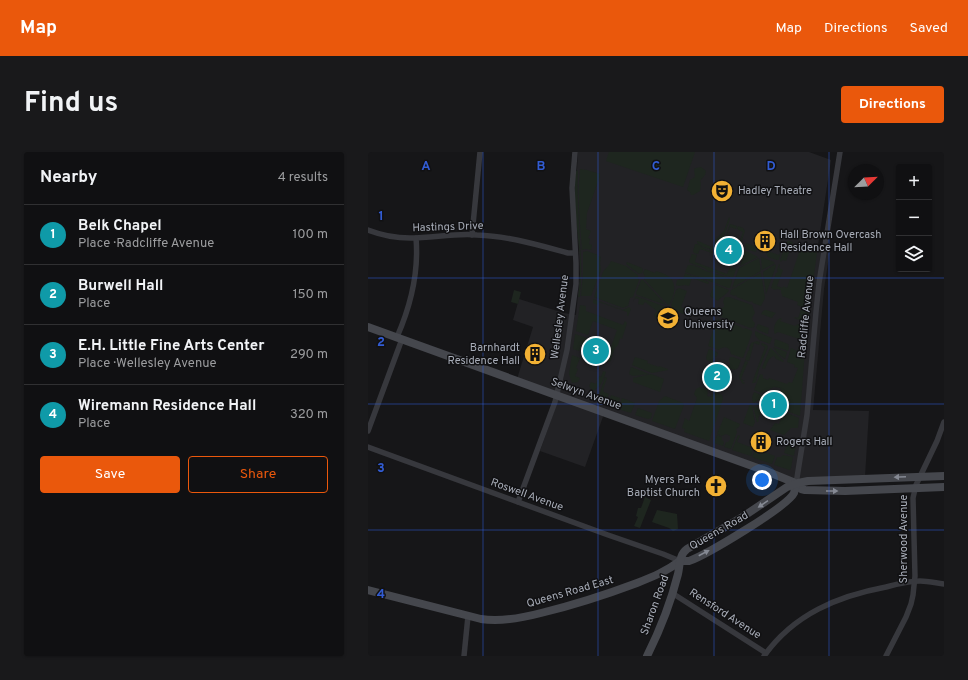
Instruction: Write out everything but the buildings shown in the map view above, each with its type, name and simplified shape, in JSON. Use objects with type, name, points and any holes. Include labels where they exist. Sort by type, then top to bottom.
[{"type":"street","points":[[472,234],[480,152]]},
{"type":"street","name":"Wellesley Avenue","points":[[518,502],[556,395],[567,350],[576,273],[572,194],[572,174],[575,152]]},
{"type":"street","name":"Radcliffe Avenue","points":[[796,484],[807,415],[819,283],[840,152]]},
{"type":"street","name":"Hastings Drive","points":[[368,230],[403,238],[472,234],[507,238],[568,253],[575,253]]},
{"type":"street","points":[[368,431],[400,338],[413,291],[416,267],[416,238]]},
{"type":"street","name":"Selwyn Avenue","points":[[368,326],[758,468],[796,484]]},
{"type":"street","name":"Sherwood Avenue","points":[[886,656],[912,600],[915,581],[913,498],[915,488],[919,476],[935,446],[944,422]]},
{"type":"street","name":"Roswell Avenue","points":[[368,447],[680,561]]},
{"type":"street","name":"Queens Road","points":[[796,484],[794,493],[760,520],[723,543],[692,559],[680,561],[683,553],[687,549],[736,522],[787,487],[796,484],[808,481],[944,476]]},
{"type":"street","points":[[796,484],[803,490],[817,491],[944,487]]},
{"type":"street","points":[[782,504],[797,496],[817,491]]},
{"type":"street","name":"Sharon Road","points":[[647,656],[659,630],[672,593],[680,561]]},
{"type":"street","name":"Queens Road East","points":[[368,590],[484,620],[504,619],[523,617],[561,608],[607,594],[668,570],[680,561]]},
{"type":"street","points":[[765,654],[792,626],[821,607],[840,599],[857,593],[915,581],[944,584]]},
{"type":"street","name":"Rensford Avenue","points":[[672,593],[765,654]]},
{"type":"street","points":[[464,656],[468,616]]},
{"type":"shaded area","name":"Queens University","points":[[578,152],[809,152],[831,160],[818,245],[830,250],[824,289],[813,410],[869,411],[865,477],[791,479],[605,411],[585,467],[540,451],[560,394],[517,379],[533,327],[513,320],[519,299],[564,313],[576,315],[580,274],[576,187]]},
{"type":"shaded area","points":[[609,152],[695,152],[683,187],[606,161]]},
{"type":"shaded area","points":[[701,167],[706,171],[705,175],[700,181],[700,191],[691,195],[687,190],[690,180],[695,177],[694,169]]},
{"type":"shaded area","points":[[580,169],[600,174],[587,213],[586,229],[591,231],[588,238],[590,239],[589,244],[592,245],[591,250],[582,250],[579,200]]},
{"type":"shaded area","points":[[578,170],[581,265],[580,297],[578,297],[580,255],[574,205],[575,172]]},
{"type":"shaded area","points":[[729,217],[730,219],[721,244],[716,251],[703,247],[697,243],[697,241],[712,247],[715,240],[724,231]]},
{"type":"shaded area","points":[[730,224],[737,226],[736,229],[730,227],[719,256],[716,255],[723,244]]},
{"type":"shaded area","points":[[738,226],[743,228],[745,231],[742,241],[743,252],[738,263],[733,261],[743,232],[737,229]]},
{"type":"shaded area","points":[[787,241],[793,242],[786,261],[782,260],[781,262],[780,260]]},
{"type":"shaded area","points":[[746,243],[757,247],[756,252],[746,249]]},
{"type":"shaded area","points":[[695,244],[715,252],[715,254],[700,249],[698,254],[694,253],[693,251]]},
{"type":"shaded area","points":[[799,244],[816,250],[817,252],[808,323],[794,318],[798,318],[802,307],[797,305],[798,302],[782,296],[781,290],[771,288],[780,264],[779,268],[783,270],[777,286],[787,288],[801,247],[798,246]]},
{"type":"shaded area","points":[[587,251],[601,257],[601,270],[591,296],[581,296],[583,252]]},
{"type":"shaded area","points":[[746,251],[758,257],[740,266],[745,252]]},
{"type":"shaded area","points":[[767,251],[779,255],[781,251],[779,260],[768,257],[766,254]]},
{"type":"shaded area","points":[[692,254],[697,255],[695,262],[727,274],[730,267],[736,269],[733,278],[708,271],[690,263],[689,261]]},
{"type":"shaded area","points":[[761,257],[774,262],[775,263],[762,270]]},
{"type":"shaded area","points":[[759,258],[761,271],[732,288],[739,268]]},
{"type":"shaded area","points":[[611,261],[626,266],[638,275],[639,280],[633,297],[630,298],[628,306],[623,308],[594,297],[603,272]]},
{"type":"shaded area","points":[[627,262],[642,268],[642,273],[639,274],[626,264]]},
{"type":"shaded area","points":[[775,264],[776,266],[766,294],[763,272]]},
{"type":"shaded area","points":[[688,265],[696,266],[706,271],[731,279],[732,281],[730,288],[685,272]]},
{"type":"shaded area","points":[[645,269],[655,273],[656,271],[661,272],[671,279],[674,290],[670,304],[668,305],[644,279],[645,276],[643,273]]},
{"type":"shaded area","points":[[685,273],[709,282],[708,284],[692,278],[689,286],[676,285],[677,280],[683,279]]},
{"type":"shaded area","points":[[760,273],[765,298],[761,306],[753,303],[752,301],[750,302],[737,297],[736,295],[734,296],[730,294],[731,290]]},
{"type":"shaded area","points":[[641,280],[643,280],[666,305],[637,295],[636,293]]},
{"type":"shaded area","points":[[714,284],[729,290],[718,301],[710,296]]},
{"type":"shaded area","points":[[679,288],[687,291],[681,307],[690,311],[689,316],[673,310],[671,305],[676,290]]},
{"type":"shaded area","points":[[514,290],[521,292],[518,304],[511,302]]},
{"type":"shaded area","points":[[636,296],[666,307],[666,309],[656,319],[654,315],[657,311],[645,302],[643,305],[638,304],[639,299],[635,298],[633,302],[635,297]]},
{"type":"shaded area","points":[[725,297],[752,305],[755,313],[752,318],[755,323],[754,327],[750,328],[719,316],[720,309],[724,307],[723,302]]},
{"type":"shaded area","points":[[593,299],[623,310],[629,307],[631,309],[627,316],[627,312],[599,302],[597,305],[593,303]]},
{"type":"shaded area","points":[[580,305],[586,306],[586,311],[623,325],[625,321],[627,323],[622,339],[620,338],[610,362],[606,361],[617,330],[593,321],[588,335],[576,331]]},
{"type":"shaded area","points":[[765,310],[776,313],[772,318],[761,314]]},
{"type":"shaded area","points":[[781,318],[782,319],[780,321],[795,326],[798,324],[808,327],[807,334],[804,336],[806,339],[806,345],[798,342],[799,339],[778,332],[775,334],[775,324]]},
{"type":"shaded area","points":[[718,319],[752,331],[743,358],[731,354],[726,348],[719,350],[708,346]]},
{"type":"shaded area","points":[[758,324],[769,328],[768,334],[756,328]]},
{"type":"shaded area","points":[[755,331],[772,338],[770,344],[759,340],[755,335]]},
{"type":"shaded area","points":[[575,334],[587,338],[584,347],[581,345],[579,351],[573,349]]},
{"type":"shaded area","points":[[775,339],[788,344],[788,351],[774,346]]},
{"type":"shaded area","points":[[757,341],[760,342],[759,345],[754,343],[749,361],[745,360],[748,351],[750,350],[749,348],[751,343]]},
{"type":"shaded area","points":[[762,343],[768,347],[759,369],[756,382],[752,383],[765,347],[761,345]]},
{"type":"shaded area","points":[[773,347],[787,352],[785,359],[778,354]]},
{"type":"shaded area","points":[[799,347],[805,350],[800,416],[787,411],[786,406],[788,399],[780,396],[780,388],[774,387],[762,393],[754,390],[760,374],[763,375],[763,378],[768,380],[769,378],[787,384],[789,382],[792,383],[798,368],[787,362],[791,348],[797,351]]},
{"type":"shaded area","points":[[770,348],[784,361],[783,362],[776,359],[774,356],[769,360],[765,369],[762,368]]},
{"type":"shaded area","points":[[709,349],[718,353],[714,358],[713,363],[706,358]]},
{"type":"shaded area","points":[[572,355],[580,358],[575,376],[580,378],[578,382],[572,383],[569,374]]},
{"type":"shaded area","points":[[635,357],[668,370],[652,373],[632,365]]},
{"type":"shaded area","points":[[730,357],[741,360],[738,368],[735,370],[728,368]]},
{"type":"shaded area","points":[[745,361],[748,362],[741,379],[745,381],[743,381],[745,383],[744,384],[739,377]]},
{"type":"shaded area","points":[[631,367],[649,374],[633,376],[629,374]]},
{"type":"shaded area","points":[[603,371],[606,372],[603,381],[593,391],[589,386],[591,382],[596,384]]},
{"type":"shaded area","points":[[651,374],[664,379],[660,392],[633,382],[633,378]]},
{"type":"shaded area","points":[[605,377],[607,378],[603,390],[609,394],[605,404],[600,402],[598,399]]},
{"type":"shaded area","points":[[700,387],[708,389],[707,396],[711,397],[714,391],[722,395],[723,399],[709,441],[684,432],[685,429],[682,428],[685,418],[689,421],[697,398],[694,394],[696,389]]},
{"type":"shaded area","points":[[754,392],[766,397],[762,407],[753,404],[760,403],[759,400],[753,403],[752,397]]},
{"type":"shaded area","points":[[611,395],[620,398],[617,406],[615,407],[608,405]]},
{"type":"shaded area","points":[[665,396],[683,403],[684,405],[675,429],[652,421],[659,401]]},
{"type":"shaded area","points":[[622,398],[635,403],[631,413],[621,410],[619,407]]},
{"type":"shaded area","points":[[750,404],[752,405],[755,423],[753,427],[743,423]]},
{"type":"shaded area","points":[[753,406],[762,409],[758,422],[757,422]]},
{"type":"shaded area","points":[[638,408],[652,413],[651,418],[648,419],[635,415]]},
{"type":"shaded area","points":[[787,413],[799,418],[798,428],[791,428],[784,435],[770,430],[775,423],[779,424],[782,416]]},
{"type":"shaded area","points":[[724,417],[740,424],[736,429],[737,432],[731,449],[724,447],[726,442],[730,440],[730,436],[726,434],[722,436],[717,434]]},
{"type":"shaded area","points":[[717,435],[722,437],[724,442],[723,446],[714,443]]},
{"type":"shaded area","points":[[738,435],[740,436],[737,442],[753,448],[751,456],[732,450]]},
{"type":"shaded area","points":[[786,438],[796,443],[794,456],[784,453],[787,444],[785,442]]},
{"type":"shaded area","points":[[755,449],[775,456],[772,464],[752,457]]},
{"type":"shaded area","points":[[783,455],[793,457],[790,470],[774,465],[777,457],[781,457]]},
{"type":"shaded area","points":[[645,497],[651,500],[640,528],[634,526],[638,517],[636,516],[638,508],[641,508]]},
{"type":"shaded area","points":[[657,510],[677,514],[678,529],[673,531],[652,522]]},
{"type":"place","name":"Hadley Theatre","points":[[722,191]]},
{"type":"place","name":"Hall Brown Overcash Residence Hall","points":[[765,241]]},
{"type":"place","name":"Wiremann Residence Hall","points":[[729,251]]},
{"type":"place","name":"Queens University","points":[[668,318]]},
{"type":"place","name":"E.H. Little Fine Arts Center","points":[[596,351]]},
{"type":"place","name":"Barnhardt Residence Hall","points":[[535,354]]},
{"type":"place","name":"Burwell Hall","points":[[717,377]]},
{"type":"place","name":"Belk Chapel","points":[[774,405]]},
{"type":"place","name":"Rogers Hall","points":[[761,442]]},
{"type":"place","name":"Myers Park Baptist Church","points":[[716,486]]}]
